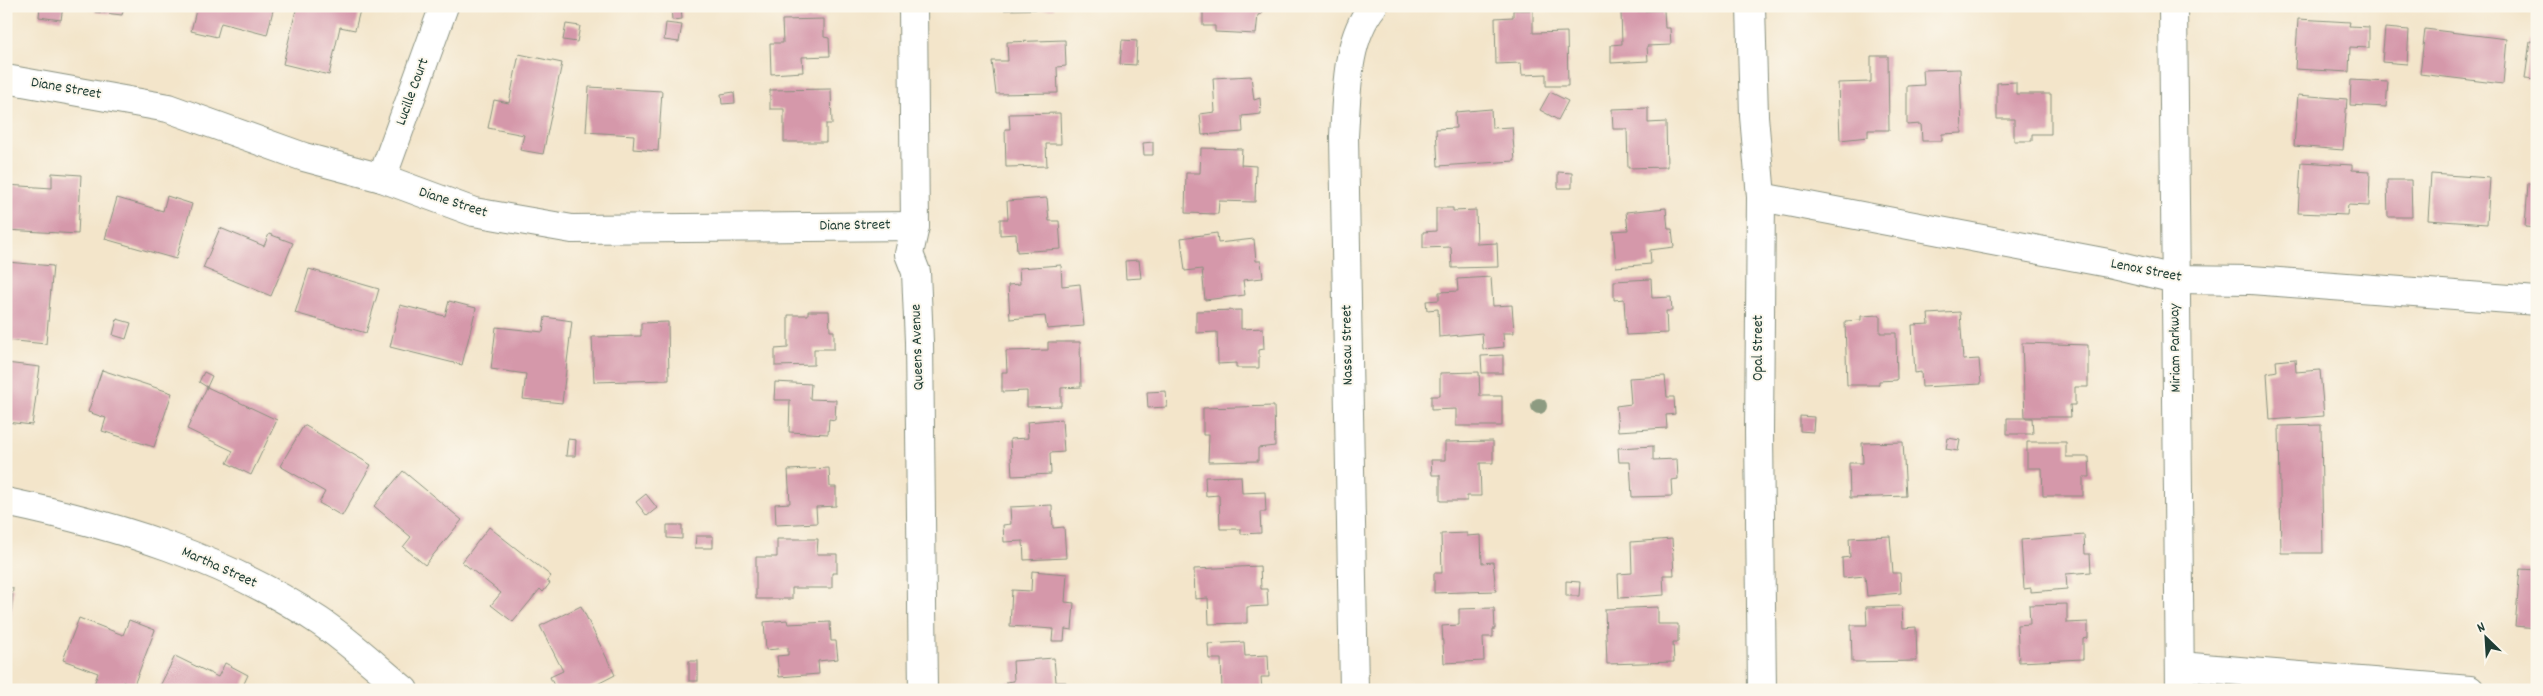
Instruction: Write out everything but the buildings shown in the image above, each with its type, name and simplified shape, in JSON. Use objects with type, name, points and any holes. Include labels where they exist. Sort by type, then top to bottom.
[{"type":"street","name":"Lucille Court","points":[[382,178],[444,6]]},
{"type":"street","name":"Queens Avenue","points":[[913,6],[915,226],[909,254],[916,272],[919,342],[923,690]]},
{"type":"street","name":"Nassau Street","points":[[1354,690],[1344,136],[1348,74],[1356,41],[1368,12],[1373,6]]},
{"type":"street","name":"Opal Street","points":[[1751,6],[1754,116],[1760,197],[1759,432],[1762,690]]},
{"type":"street","name":"Miriam Parkway","points":[[2173,6],[2180,678]]},
{"type":"street","name":"Diane Street","points":[[6,79],[168,108],[304,157],[382,178],[474,212],[572,229],[915,226]]},
{"type":"street","name":"Lenox Street","points":[[1760,197],[2108,263],[2175,279],[2250,280],[2537,301]]},
{"type":"street","name":"Martha Street","points":[[6,502],[77,517],[187,553],[262,587],[320,621],[404,690]]},
{"type":"street","points":[[2180,678],[2470,690]]}]
